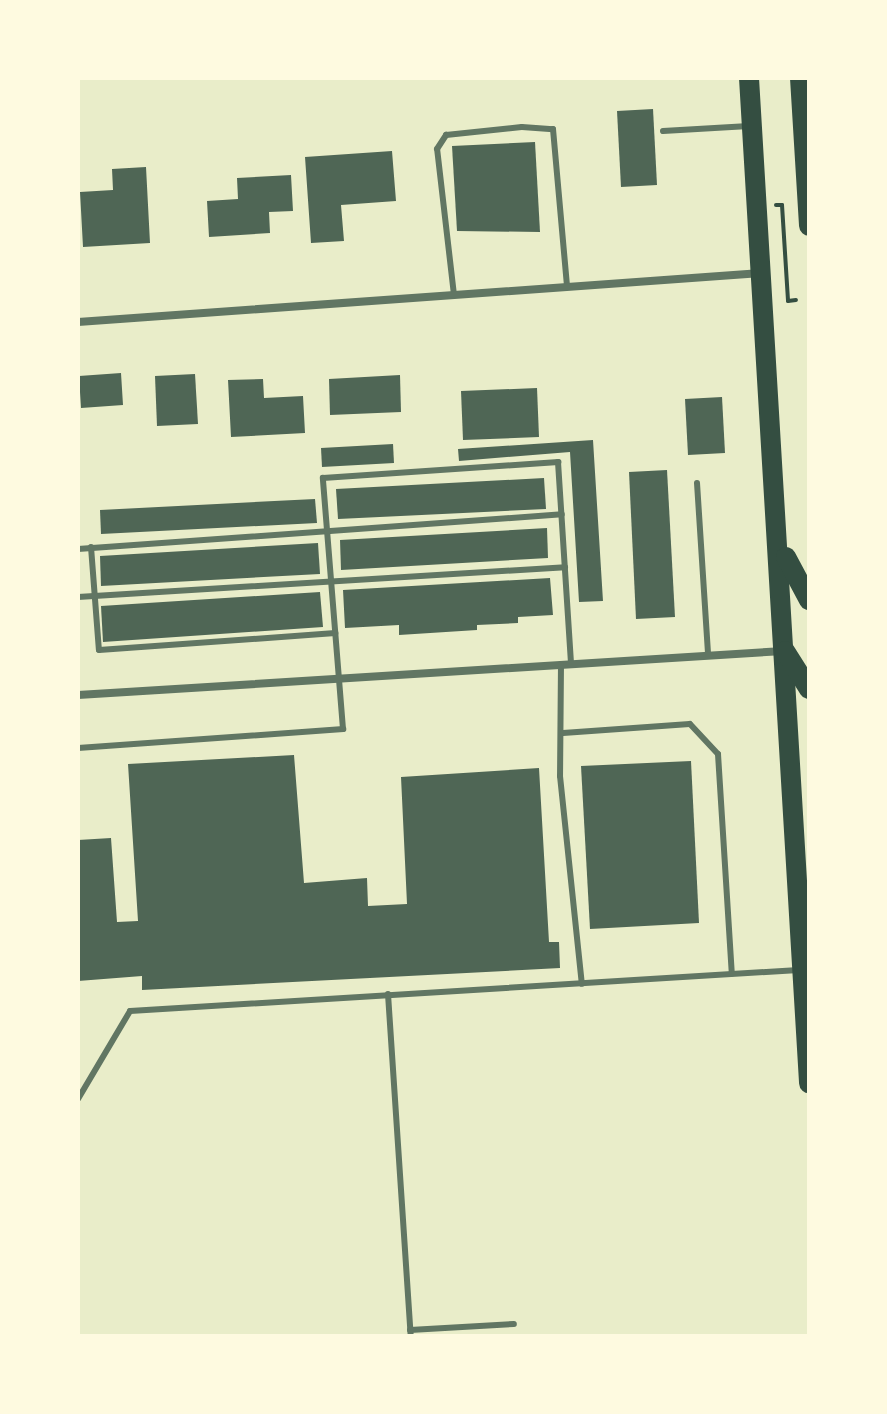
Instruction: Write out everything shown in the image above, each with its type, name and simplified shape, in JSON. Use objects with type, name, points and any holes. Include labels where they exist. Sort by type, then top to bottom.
[{"type":"main road","points":[[749,78],[809,1083]]},
{"type":"main road","points":[[800,78],[809,226]]},
{"type":"main road","points":[[777,527],[791,574],[809,600]]},
{"type":"main road","points":[[785,651],[809,689]]},
{"type":"street","points":[[78,322],[762,273]]},
{"type":"street","points":[[78,695],[785,651]]},
{"type":"lane","points":[[663,131],[752,126]]},
{"type":"lane","points":[[454,295],[437,149],[446,135],[522,127],[553,129],[567,287]]},
{"type":"lane","points":[[78,748],[343,729],[323,478],[558,462],[571,664]]},
{"type":"lane","points":[[697,483],[708,655]]},
{"type":"lane","points":[[78,549],[562,514]]},
{"type":"lane","points":[[91,547],[99,650],[335,633]]},
{"type":"lane","points":[[78,597],[565,567]]},
{"type":"lane","points":[[561,664],[563,733],[560,776],[582,984]]},
{"type":"lane","points":[[563,733],[690,724],[718,754],[732,974]]},
{"type":"lane","points":[[78,1099],[130,1011],[803,970]]},
{"type":"lane","points":[[388,994],[411,1333],[514,1324]]},
{"type":"path","points":[[775,206],[782,205],[788,301],[796,300]]},
{"type":"building","points":[[653,109],[657,185],[621,187],[617,111]]},
{"type":"building","points":[[535,142],[540,232],[457,231],[452,146]]},
{"type":"building","points":[[392,151],[396,201],[341,205],[344,241],[311,243],[305,157]]},
{"type":"building","points":[[146,167],[150,243],[83,247],[80,192],[113,190],[112,169]]},
{"type":"building","points":[[291,175],[293,211],[269,212],[270,233],[209,237],[207,201],[238,199],[237,178]]},
{"type":"building","points":[[121,373],[123,405],[81,408],[79,376]]},
{"type":"building","points":[[195,374],[198,424],[157,426],[155,376]]},
{"type":"building","points":[[400,375],[401,412],[330,415],[329,379]]},
{"type":"building","points":[[263,379],[264,398],[303,396],[305,433],[231,437],[228,380]]},
{"type":"building","points":[[537,388],[539,437],[463,440],[461,391]]},
{"type":"building","points":[[722,397],[725,453],[688,455],[685,399]]},
{"type":"building","points":[[593,440],[603,601],[579,602],[570,452],[459,461],[458,449]]},
{"type":"building","points":[[393,444],[394,463],[322,467],[321,448]]},
{"type":"building","points":[[667,470],[675,617],[636,619],[629,472]]},
{"type":"building","points":[[544,478],[546,509],[338,519],[336,489]]},
{"type":"building","points":[[315,499],[317,523],[101,534],[100,510]]},
{"type":"building","points":[[547,528],[548,558],[341,570],[340,540]]},
{"type":"building","points":[[318,543],[320,574],[101,586],[100,556]]},
{"type":"building","points":[[550,578],[553,615],[518,617],[518,623],[477,625],[477,630],[399,635],[399,625],[345,628],[343,590]]},
{"type":"building","points":[[320,592],[323,627],[103,642],[101,606]]},
{"type":"building","points":[[294,755],[304,883],[367,878],[368,906],[407,904],[401,777],[539,768],[549,942],[559,942],[560,968],[142,990],[142,976],[78,981],[78,840],[111,838],[117,922],[138,921],[128,764]]},
{"type":"building","points":[[691,761],[699,923],[590,929],[581,766]]}]
